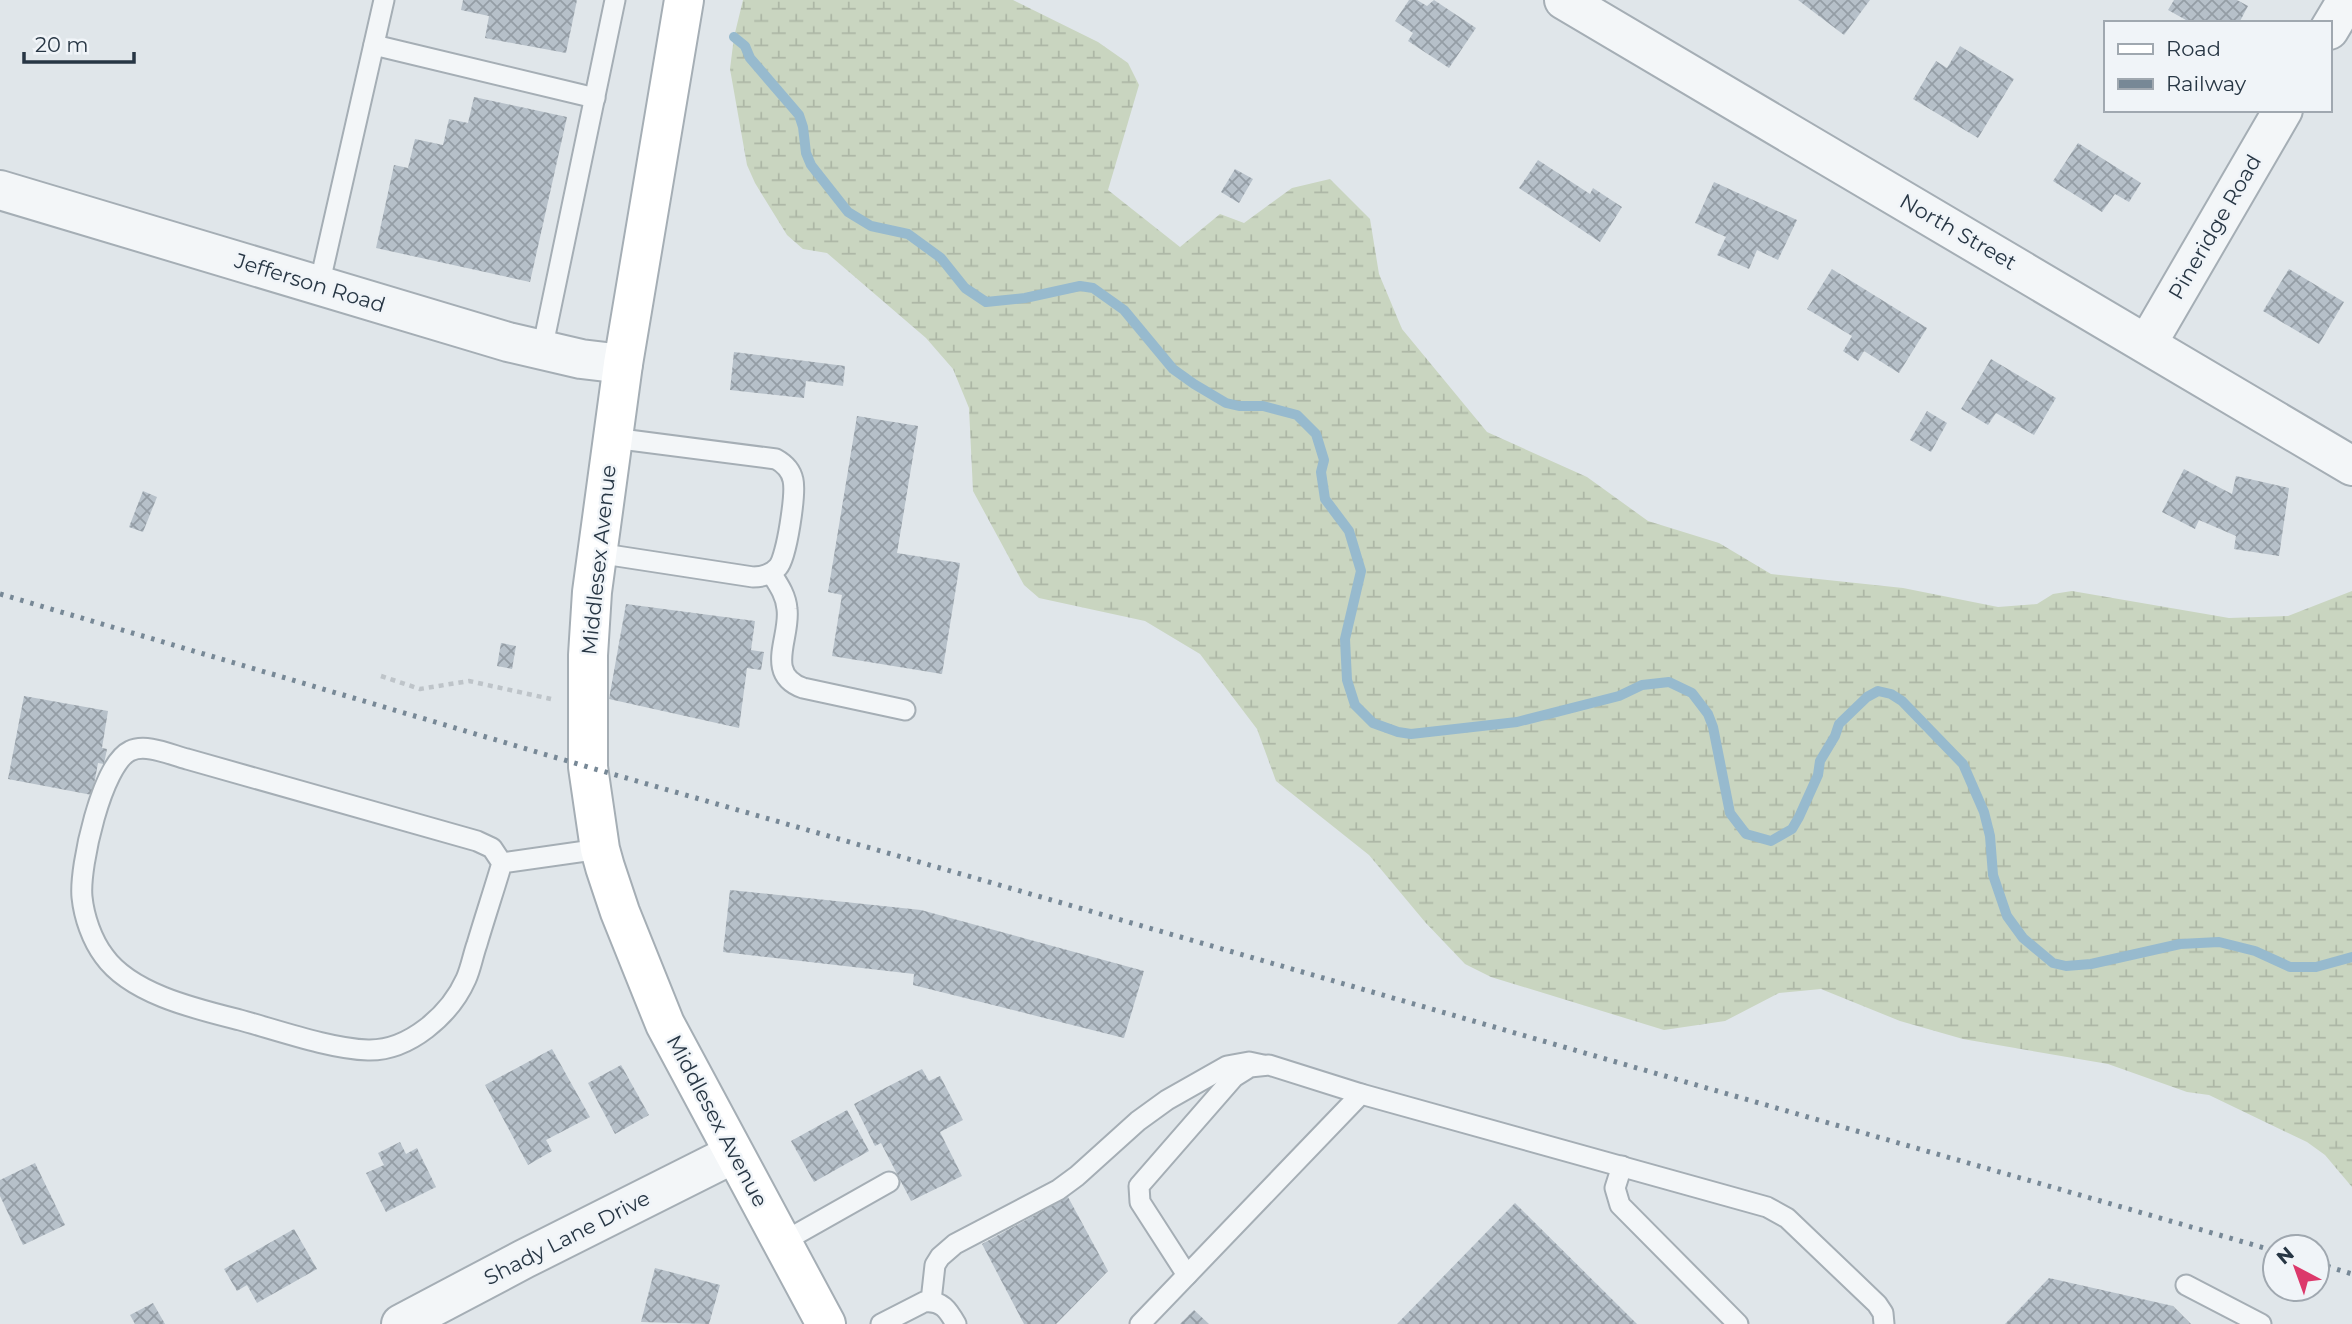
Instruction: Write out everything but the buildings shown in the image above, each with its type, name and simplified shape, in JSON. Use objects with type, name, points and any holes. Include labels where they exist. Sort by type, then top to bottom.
[{"type":"main road","name":"Middlesex Avenue","points":[[684,0],[623,364],[592,592],[588,655],[588,767],[600,849],[620,912],[652,995],[682,1059],[826,1324]]},
{"type":"street","name":"North Street","points":[[1564,0],[2352,466]]},
{"type":"street","points":[[2331,27],[2347,0]]},
{"type":"street","name":"Pineridge Road","points":[[2147,344],[2282,112]]},
{"type":"street","name":"Jefferson Road","points":[[0,190],[509,342],[581,359],[623,364]]},
{"type":"street","name":"Shady Lane Drive","points":[[401,1324],[733,1154]]},
{"type":"lane","points":[[319,286],[384,0]]},
{"type":"lane","points":[[542,350],[615,0]]},
{"type":"lane","points":[[374,45],[595,98]]},
{"type":"lane","points":[[597,553],[752,577],[771,573],[783,560],[792,502],[794,483],[786,466],[770,458],[613,438]]},
{"type":"lane","points":[[771,573],[781,589],[788,610],[781,663],[788,679],[803,688],[905,710]]},
{"type":"lane","points":[[136,749],[147,749],[187,759],[477,841],[492,848],[502,863],[467,978],[454,1000],[437,1018],[397,1046],[369,1050],[342,1046],[227,1017],[139,987],[105,958],[95,943],[82,899],[81,878],[89,838],[104,789],[120,758],[136,749]]},
{"type":"lane","points":[[502,863],[600,849]]},
{"type":"lane","points":[[931,1301],[936,1265],[940,1257],[955,1244],[1058,1190],[1138,1121],[1214,1072],[1238,1063],[1275,1066],[1361,1094],[1760,1205],[1781,1214],[1877,1304],[1883,1314],[1884,1324]]},
{"type":"lane","points":[[1187,1275],[1140,1202],[1139,1186],[1234,1077],[1250,1067],[1263,1065]]},
{"type":"lane","points":[[1140,1324],[1361,1094]]},
{"type":"lane","points":[[1622,1166],[1615,1188],[1620,1205],[1738,1324]]},
{"type":"lane","points":[[781,1242],[889,1182]]},
{"type":"lane","points":[[2186,1285],[2260,1324]]},
{"type":"lane","points":[[881,1324],[924,1301],[943,1305],[956,1324]]},
{"type":"path","points":[[381,676],[420,689],[468,681],[552,699]]},
{"type":"green space","points":[[743,0],[1013,0],[1098,42],[1128,63],[1139,85],[1108,190],[1180,247],[1220,214],[1244,223],[1292,188],[1330,179],[1370,219],[1379,274],[1402,329],[1487,432],[1587,477],[1648,521],[1719,543],[1771,574],[1903,588],[1998,607],[2037,604],[2053,594],[2072,591],[2229,618],[2288,616],[2352,591],[2352,1187],[2325,1155],[2307,1142],[2209,1095],[2187,1092],[2108,1064],[1963,1039],[1900,1021],[1821,989],[1779,993],[1725,1021],[1664,1030],[1491,977],[1465,964],[1425,922],[1369,855],[1276,781],[1257,729],[1200,654],[1145,621],[1039,598],[1024,585],[973,491],[969,408],[953,369],[926,338],[827,253],[803,249],[787,235],[755,183],[747,165],[730,69]]},
{"type":"waterway","points":[[734,37],[745,46],[750,58],[799,115],[811,165],[848,212],[871,226],[908,234],[941,258],[965,288],[986,302],[1025,298],[1080,286],[1093,288],[1124,310],[1173,369],[1194,384],[1226,403],[1263,406],[1297,415],[1316,434],[1324,460],[1321,472],[1325,499],[1349,531],[1361,571],[1345,639],[1347,680],[1355,705],[1373,723],[1411,734],[1517,722],[1619,696],[1642,685],[1669,682],[1692,693],[1708,714],[1730,813],[1746,834],[1771,841],[1792,829],[1799,817],[1818,775],[1820,761],[1839,724],[1867,697],[1878,691],[1891,694],[1902,701],[1963,764],[1984,812],[1990,836],[1993,875],[2007,916],[2023,938],[2053,963],[2066,966],[2091,964],[2180,944],[2219,942],[2255,951],[2290,967],[2316,967],[2352,957]]},
{"type":"railway","points":[[0,594],[588,767],[2261,1247]]},
{"type":"railway","points":[[2331,1267],[2352,1274]]}]
